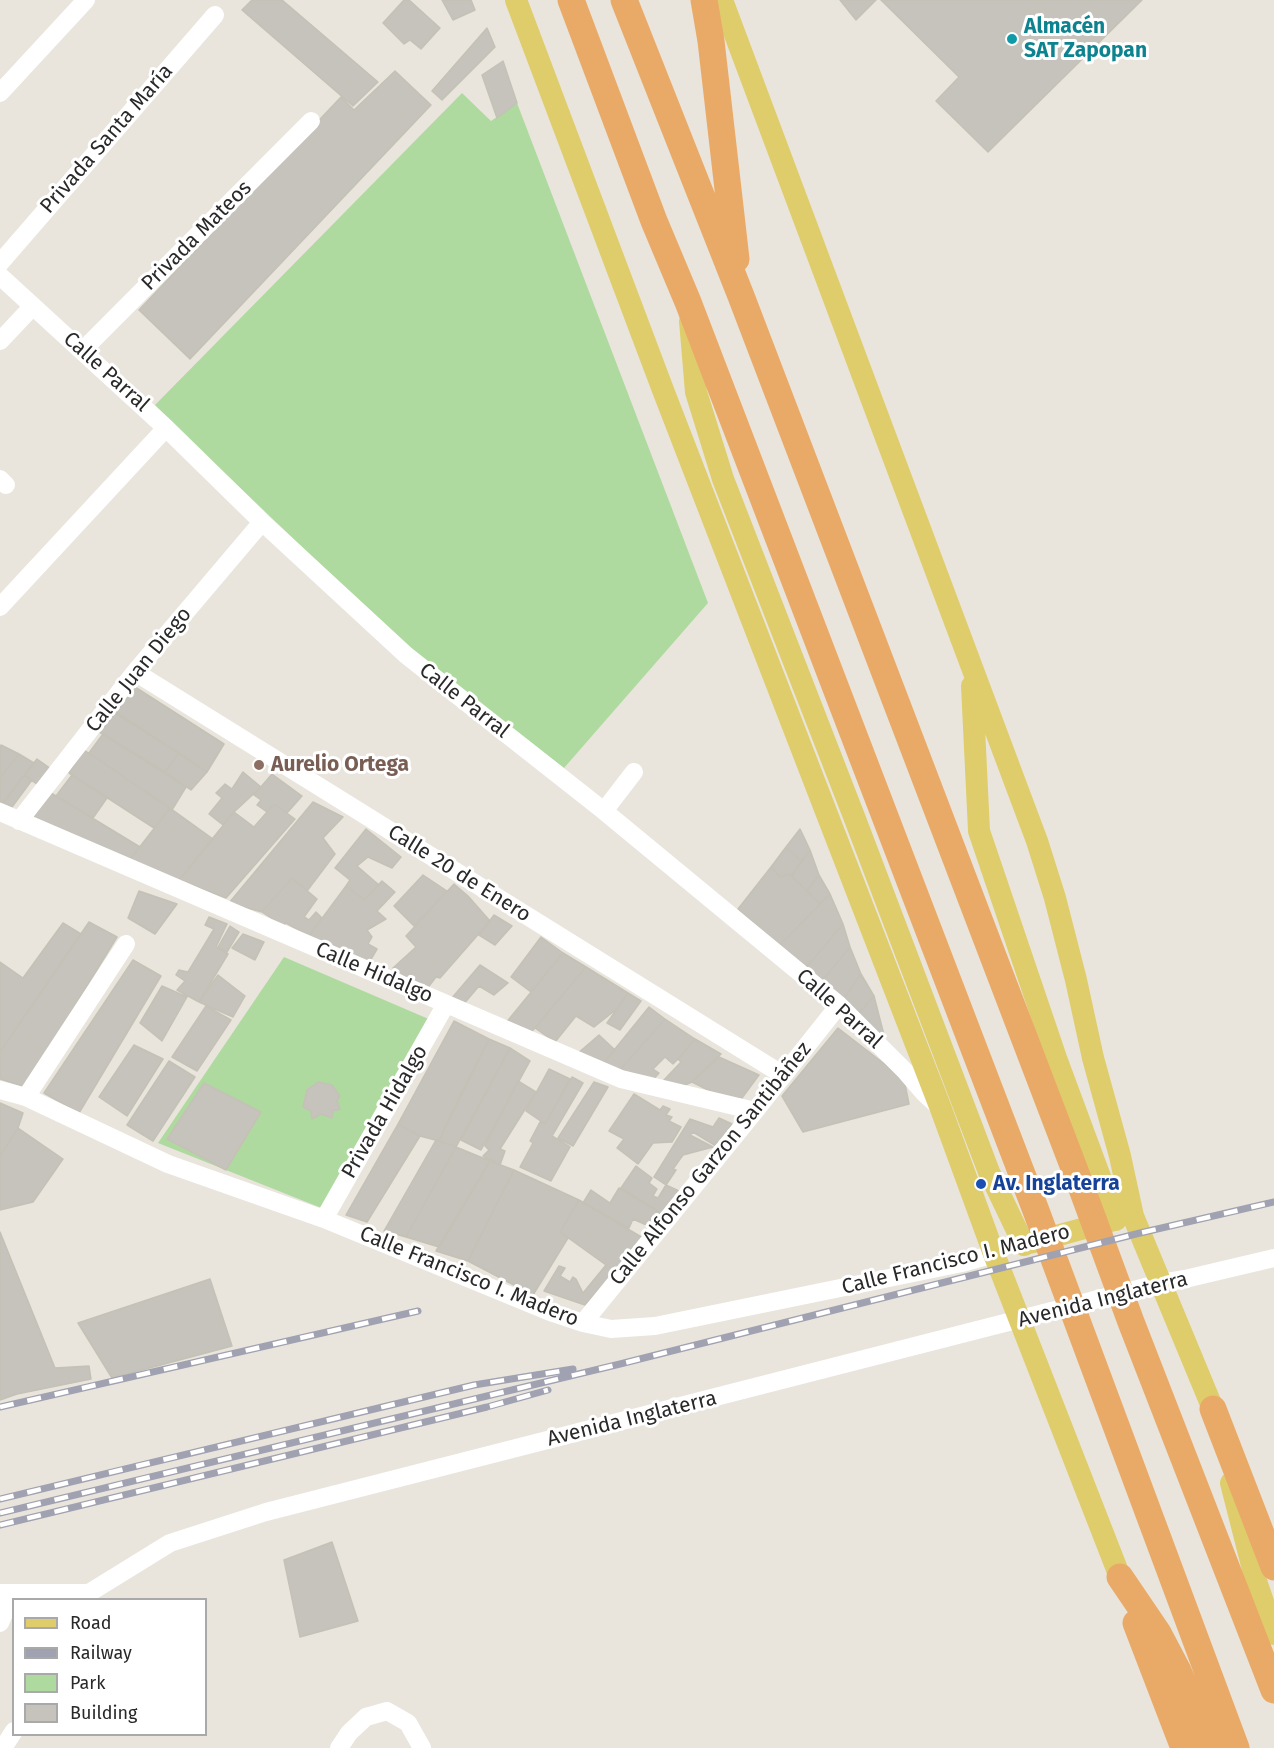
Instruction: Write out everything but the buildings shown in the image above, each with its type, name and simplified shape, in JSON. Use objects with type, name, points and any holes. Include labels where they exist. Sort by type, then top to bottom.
[{"type":"highway","points":[[571,0],[1035,1208],[1236,1748]]},
{"type":"highway","points":[[624,0],[741,296],[1131,1322],[1274,1690]]},
{"type":"highway","points":[[704,0],[711,41],[741,296]]},
{"type":"highway","points":[[1213,1409],[1274,1567]]},
{"type":"highway","points":[[1120,1577],[1184,1748]]},
{"type":"highway","points":[[1120,1577],[1158,1633],[1178,1671],[1211,1748]]},
{"type":"main road","points":[[516,0],[643,338],[1120,1577]]},
{"type":"main road","points":[[722,0],[1037,841],[1055,898],[1093,1058],[1120,1156],[1124,1218]]},
{"type":"main road","points":[[688,302],[696,392],[723,478],[989,1172],[1024,1245]]},
{"type":"main road","points":[[775,614],[788,715]]},
{"type":"main road","points":[[971,666],[979,831],[1056,1058],[1124,1218],[1161,1283],[1213,1409],[1256,1581],[1274,1634]]},
{"type":"main road","name":"Calle Francisco I. Madero","points":[[994,1254],[1124,1218]]},
{"type":"street","points":[[0,93],[86,0]]},
{"type":"street","name":"Privada Santa María","points":[[0,263],[214,15]]},
{"type":"street","name":"Privada Mateos","points":[[82,351],[311,121]]},
{"type":"street","name":"Calle Parral","points":[[0,276],[166,428],[262,522],[406,655],[604,811],[839,1005],[941,1109]]},
{"type":"street","points":[[0,341],[33,306]]},
{"type":"street","points":[[0,607],[166,428]]},
{"type":"street","name":"Calle Juan Diego","points":[[19,821],[135,672],[262,522]]},
{"type":"street","name":"Calle 20 de Enero","points":[[135,672],[783,1075]]},
{"type":"street","points":[[604,811],[634,772]]},
{"type":"street","name":"Calle Hidalgo","points":[[0,812],[621,1079],[755,1111]]},
{"type":"street","points":[[26,1097],[126,944]]},
{"type":"street","name":"Privada Hidalgo","points":[[324,1219],[446,1004]]},
{"type":"street","name":"Calle Alfonso Garzon Santibáñez","points":[[583,1323],[839,1005]]},
{"type":"street","name":"Calle Francisco I. Madero","points":[[0,1090],[26,1097],[168,1164],[324,1219],[550,1312],[611,1329],[655,1326],[962,1263],[994,1254]]},
{"type":"street","name":"Avenida Inglaterra","points":[[7,1593],[88,1596],[170,1543],[266,1512],[1161,1283],[1274,1258]]},
{"type":"street","points":[[0,1623],[7,1593]]},
{"type":"street","points":[[339,1748],[349,1733],[366,1717],[387,1711],[408,1723],[422,1748]]},
{"type":"street","points":[[3,1748],[12,1734]]},
{"type":"green space","points":[[462,93],[491,121],[517,103],[708,603],[564,768],[407,647],[155,405]]},
{"type":"green space","points":[[284,957],[431,1020],[324,1209],[158,1143]]},
{"type":"railway","points":[[0,1513],[620,1364],[1140,1233],[1274,1202]]},
{"type":"railway","points":[[0,1407],[418,1311]]},
{"type":"railway","points":[[0,1499],[474,1385],[573,1369]]},
{"type":"railway","points":[[0,1525],[487,1407],[548,1390]]},
{"type":"place","name":"Almacén SAT Zapopan","points":[[1012,39]]},
{"type":"place","name":"Aurelio Ortega","points":[[259,765]]},
{"type":"place","name":"Av. Inglaterra","points":[[981,1184]]}]
